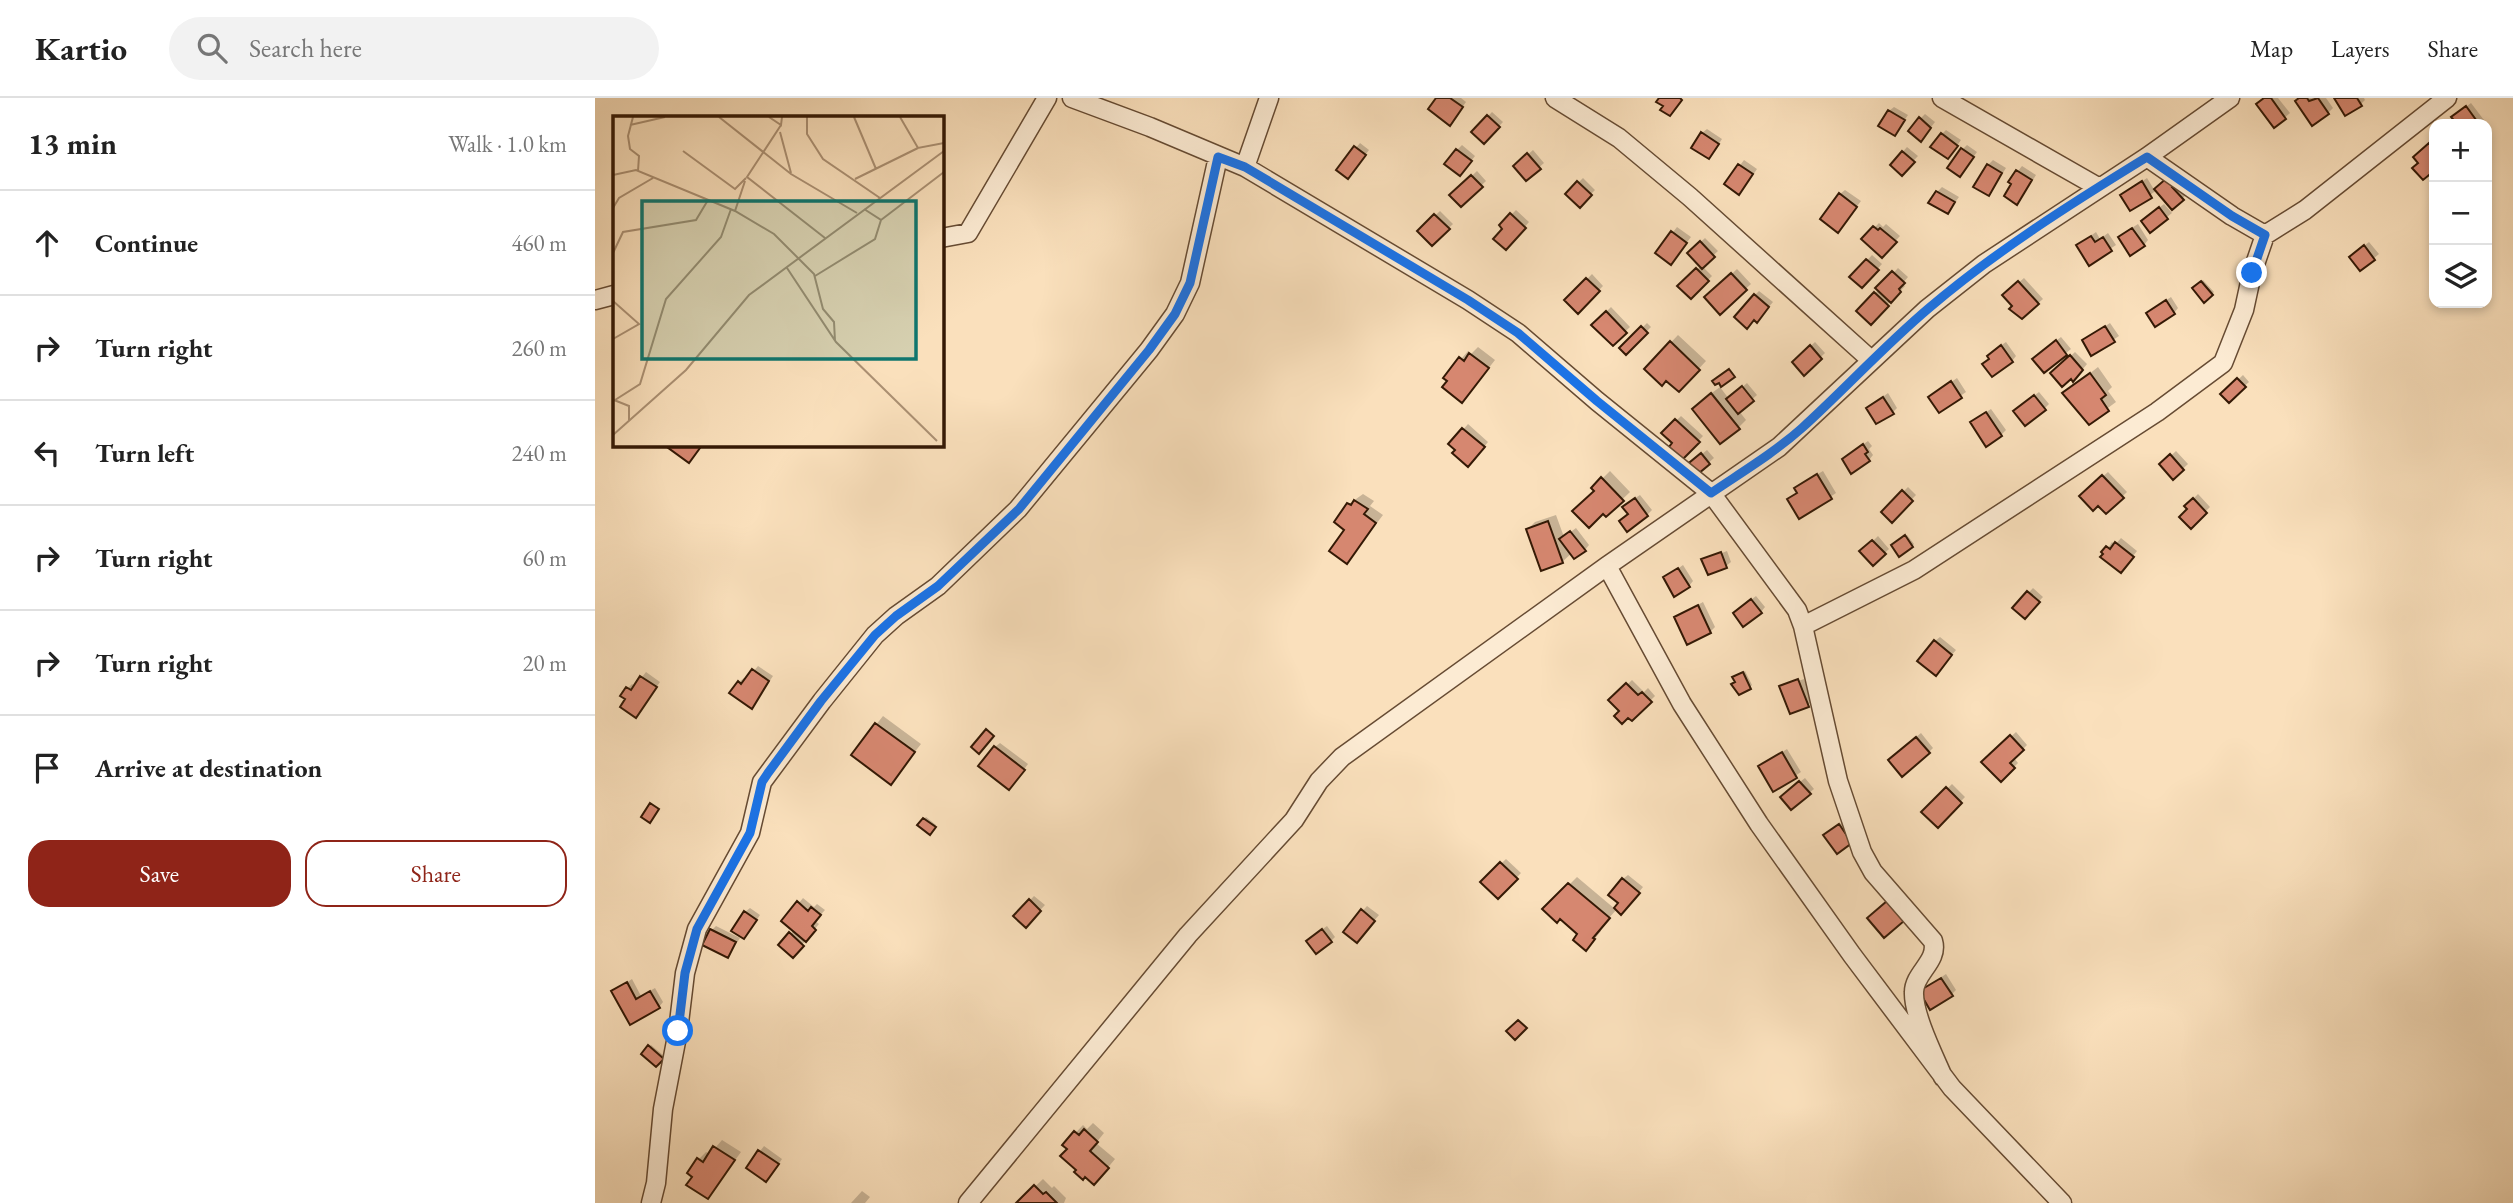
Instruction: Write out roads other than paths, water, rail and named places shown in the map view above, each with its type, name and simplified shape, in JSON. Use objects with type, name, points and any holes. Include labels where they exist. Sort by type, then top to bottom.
[{"type":"street","points":[[943,238],[968,233],[1047,98]]},
{"type":"street","points":[[1072,98],[1245,167],[1468,300],[1518,333],[1711,493],[1792,602],[1803,626],[1838,781],[1862,852],[1873,872],[1929,936],[1935,949],[1915,984],[1914,993],[1927,1039],[1943,1077]]},
{"type":"street","points":[[1245,167],[1269,98]]},
{"type":"street","points":[[1555,98],[1619,138],[1640,155],[1871,360]]},
{"type":"street","points":[[1942,98],[2098,187]]},
{"type":"street","points":[[968,1203],[1188,934],[1294,820],[1328,770],[1342,757],[1607,566],[1779,447],[1871,360],[1959,283],[2230,98]]},
{"type":"street","points":[[1803,626],[1914,570],[2157,412],[2223,363],[2244,310],[2252,273],[2265,235],[2305,210],[2447,98]]},
{"type":"street","points":[[652,1203],[663,1109],[678,1031],[685,973],[697,929],[750,833],[762,782],[821,701],[875,635],[896,616],[938,586],[1019,509],[1149,350],[1175,314],[1190,283],[1218,157]]},
{"type":"street","points":[[2147,157],[2232,216],[2265,235]]},
{"type":"street","points":[[595,300],[613,295]]},
{"type":"street","points":[[1607,566],[1667,679],[1739,793],[1852,955],[1943,1077],[2062,1203]]}]
